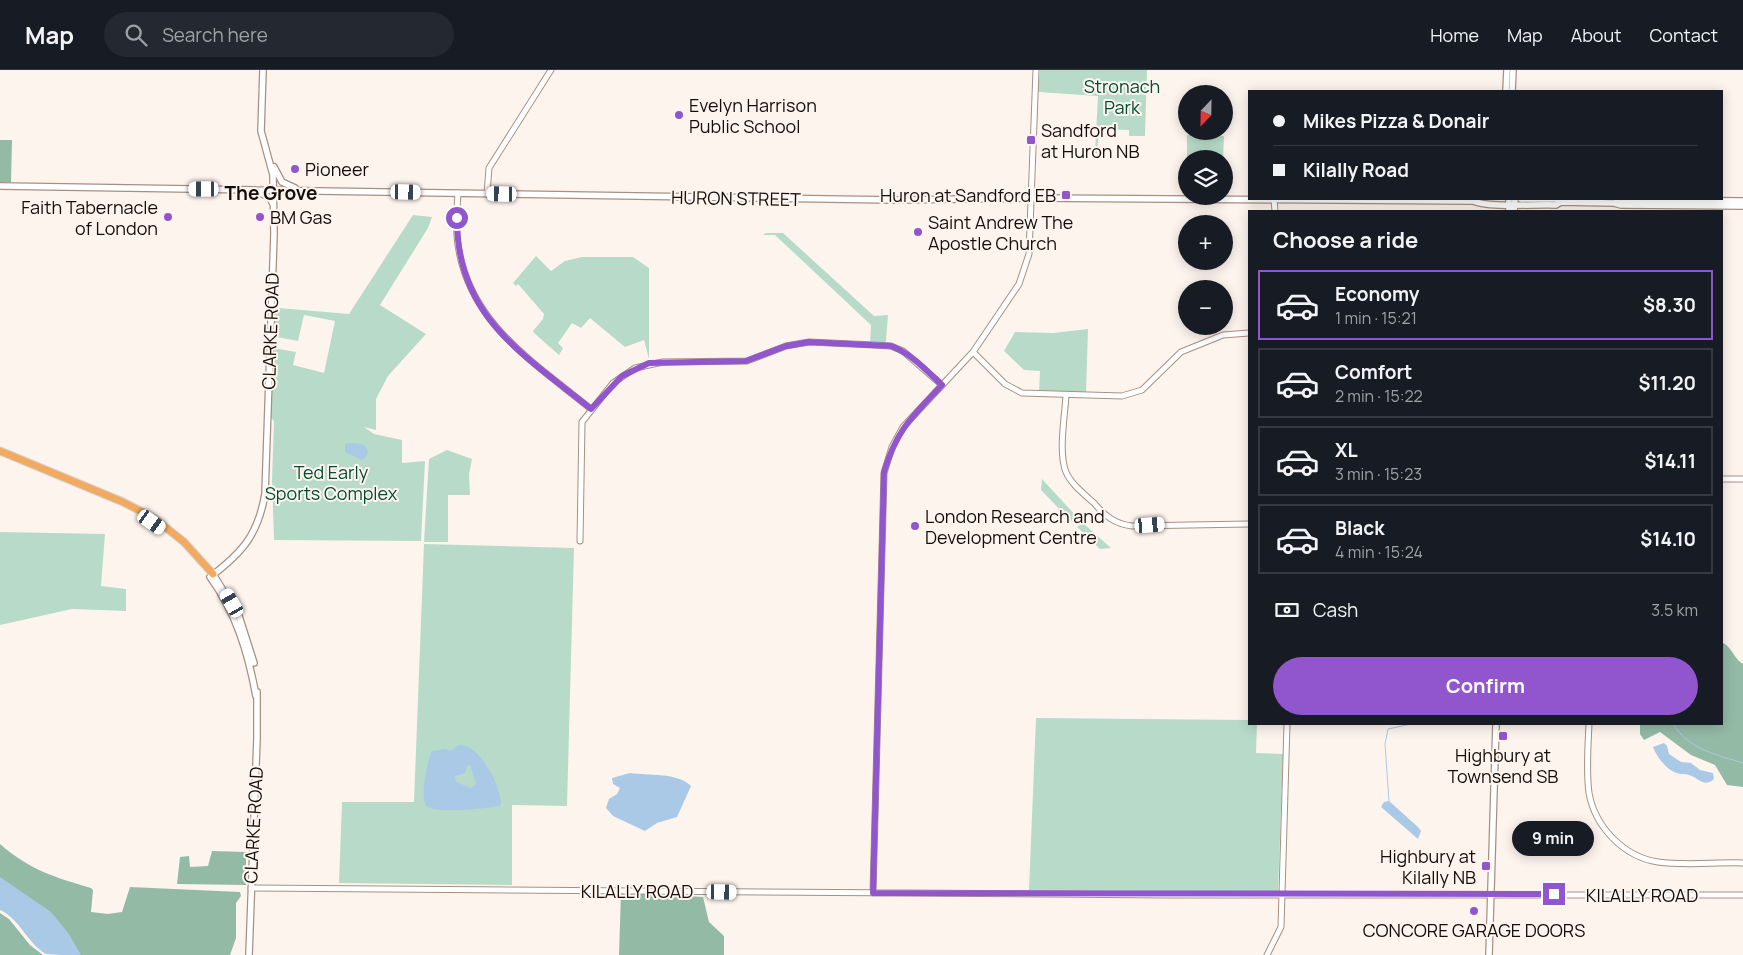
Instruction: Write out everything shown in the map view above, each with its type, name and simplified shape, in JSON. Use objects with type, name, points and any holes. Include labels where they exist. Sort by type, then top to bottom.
[{"type":"highway","points":[[0,451],[113,499],[171,536],[211,576]]},
{"type":"main road","name":"CLARKE ROAD","points":[[249,955],[257,738],[256,696],[251,667],[241,635],[228,605],[211,576],[235,557],[249,541],[257,526],[263,503],[274,190],[272,164],[261,131],[263,70]]},
{"type":"main road","points":[[1506,90],[1507,70]]},
{"type":"main road","points":[[1512,70],[1512,90]]},
{"type":"main road","points":[[272,164],[282,182],[300,190]]},
{"type":"main road","name":"HURON STREET","points":[[0,186],[894,200],[1032,198],[1248,200]]},
{"type":"main road","points":[[254,190],[270,198],[273,206]]},
{"type":"main road","name":"HURON STREET","points":[[1274,200],[1474,200],[1478,203],[1512,201],[1556,205],[1562,202]]},
{"type":"main road","name":"HURON STREET","points":[[1558,200],[1562,202],[1614,203],[1621,205],[1743,206]]},
{"type":"main road","name":"HURON STREET","points":[[1614,203],[1621,200],[1743,200]]},
{"type":"main road","points":[[1489,955],[1496,725]]},
{"type":"street","points":[[487,194],[489,168],[551,70]]},
{"type":"street","points":[[873,893],[884,472],[892,447],[903,427],[973,352],[1019,284],[1029,254],[1036,70]]},
{"type":"street","points":[[458,193],[457,236],[465,276],[478,303],[499,332],[591,409]]},
{"type":"street","points":[[1274,200],[1274,210]]},
{"type":"street","points":[[973,352],[1013,390],[1022,393],[1102,397],[1135,393],[1147,385],[1181,352],[1223,335],[1248,333]]},
{"type":"street","points":[[580,541],[580,436],[582,422],[591,409],[622,376],[649,363],[746,361],[786,346],[809,342],[891,346],[903,351],[914,359],[942,385]]},
{"type":"street","points":[[1066,395],[1063,453],[1066,472],[1072,482],[1110,519],[1120,524],[1132,526],[1248,524]]},
{"type":"street","points":[[1723,479],[1743,479]]},
{"type":"street","points":[[1267,955],[1281,927],[1287,725]]},
{"type":"street","points":[[1589,725],[1589,792],[1593,808],[1603,826],[1619,844],[1633,853],[1657,862],[1743,863]]},
{"type":"street","name":"KILALLY ROAD","points":[[250,888],[1281,895],[1743,895]]},
{"type":"green space","name":"Stronach Park","points":[[1040,70],[1147,70],[1145,136],[1129,136],[1129,130],[1099,129],[1097,153],[1095,153],[1098,96],[1038,92]]},
{"type":"green space","points":[[0,140],[12,140],[11,182],[0,182]]},
{"type":"green space","points":[[1187,140],[1224,140],[1223,150],[1187,150]]},
{"type":"green space","name":"Ted Early Sports Complex","points":[[413,215],[432,217],[428,228],[380,305],[426,334],[388,376],[376,399],[376,430],[364,427],[374,434],[402,440],[402,463],[425,461],[421,541],[274,540],[272,480],[274,421],[270,417],[274,348],[296,352],[293,365],[324,373],[335,321],[304,315],[298,341],[277,337],[274,334],[276,309],[349,314]]},
{"type":"green space","points":[[766,233],[783,233],[874,316],[888,315],[886,341],[884,344],[870,343],[871,325],[775,235],[763,235]]},
{"type":"green space","points":[[536,256],[551,271],[565,261],[582,257],[633,257],[649,268],[649,359],[644,340],[625,347],[590,318],[581,328],[572,323],[558,343],[563,348],[559,355],[534,333],[533,331],[543,319],[544,314],[518,284],[516,286],[513,283]]},
{"type":"green space","points":[[1088,329],[1086,394],[1039,392],[1040,371],[1024,370],[1004,351],[1015,332],[1053,333]]},
{"type":"green space","points":[[447,450],[472,459],[469,474],[470,495],[448,495],[448,542],[424,542],[429,459]]},
{"type":"green space","points":[[1042,479],[1078,518],[1071,521],[1041,490]]},
{"type":"green space","points":[[1083,523],[1111,548],[1100,549],[1077,527]]},
{"type":"green space","points":[[0,532],[105,534],[101,586],[126,589],[126,611],[72,609],[0,625]]},
{"type":"green space","points":[[424,544],[574,548],[567,806],[512,805],[512,885],[339,883],[342,802],[414,802]]},
{"type":"green space","points":[[1723,643],[1728,646],[1743,664],[1743,787],[1727,785],[1715,765],[1691,755],[1660,732],[1644,740],[1640,734],[1640,725],[1723,725]]},
{"type":"green space","points":[[1036,718],[1248,720],[1248,725],[1257,725],[1256,753],[1283,754],[1278,891],[1029,890]]},
{"type":"green space","points":[[0,844],[11,853],[43,872],[91,888],[93,890],[91,912],[108,914],[122,912],[130,887],[240,892],[241,896],[236,903],[236,938],[230,955],[79,955],[0,880]]},
{"type":"green space","points":[[212,851],[246,852],[246,885],[177,884],[180,857],[189,856],[190,867],[208,866]]},
{"type":"green space","points":[[621,892],[703,897],[709,922],[724,936],[724,955],[619,955]]},
{"type":"green space","points":[[0,913],[9,919],[30,945],[43,955],[0,955]]},
{"type":"water","points":[[345,444],[364,445],[368,450],[367,456],[362,460],[345,452]]},
{"type":"water","points":[[1664,743],[1669,754],[1681,762],[1691,763],[1700,770],[1713,773],[1714,779],[1707,783],[1672,771],[1660,760],[1653,747]]},
{"type":"water","points":[[459,745],[467,747],[482,759],[493,777],[501,805],[450,810],[440,810],[426,806],[424,787],[426,770],[432,751],[445,749],[451,751]],"holes":[[[470,765],[476,784],[471,788],[456,782],[455,776],[465,773],[467,766]]]},
{"type":"water","points":[[630,773],[678,778],[691,786],[677,817],[657,823],[645,831],[613,816],[606,808],[609,799],[617,794],[620,788],[613,784],[612,778]]},
{"type":"water","points":[[1389,801],[1418,827],[1421,831],[1418,839],[1381,807],[1384,802]]},
{"type":"water","points":[[0,877],[51,912],[69,934],[81,955],[46,954],[39,949],[13,919],[0,910]]},
{"type":"waterway","points":[[1389,801],[1385,744],[1388,729],[1406,725]]},
{"type":"waterway","points":[[1674,725],[1687,740],[1704,750],[1743,763]]},
{"type":"place","name":"Evelyn Harrison Public School","points":[[679,115]]},
{"type":"place","name":"Sandford at Huron NB","points":[[1031,140]]},
{"type":"place","name":"Pioneer","points":[[295,169]]},
{"type":"place","name":"Huron at Sandford EB","points":[[1066,195]]},
{"type":"place","name":"Faith Tabernacle of London","points":[[168,217]]},
{"type":"place","name":"BM Gas","points":[[260,217]]},
{"type":"place","name":"Saint Andrew The Apostle Church","points":[[918,232]]},
{"type":"place","name":"London Research and Development Centre","points":[[915,526]]},
{"type":"place","name":"Highbury at Townsend SB","points":[[1503,736]]},
{"type":"place","name":"Highbury at Kilally NB","points":[[1486,866]]},
{"type":"place","name":"CONCORE GARAGE DOORS","points":[[1474,911]]},
{"type":"district","name":"The Grove","points":[[271,193]]},
{"type":"route","points":[[457,218],[457,236],[465,276],[478,303],[489,320],[516,348],[591,409],[613,383],[635,368],[649,363],[746,361],[786,346],[809,342],[891,346],[903,351],[914,359],[942,385],[903,427],[892,447],[884,472],[873,893],[1168,895],[1554,894]]}]
